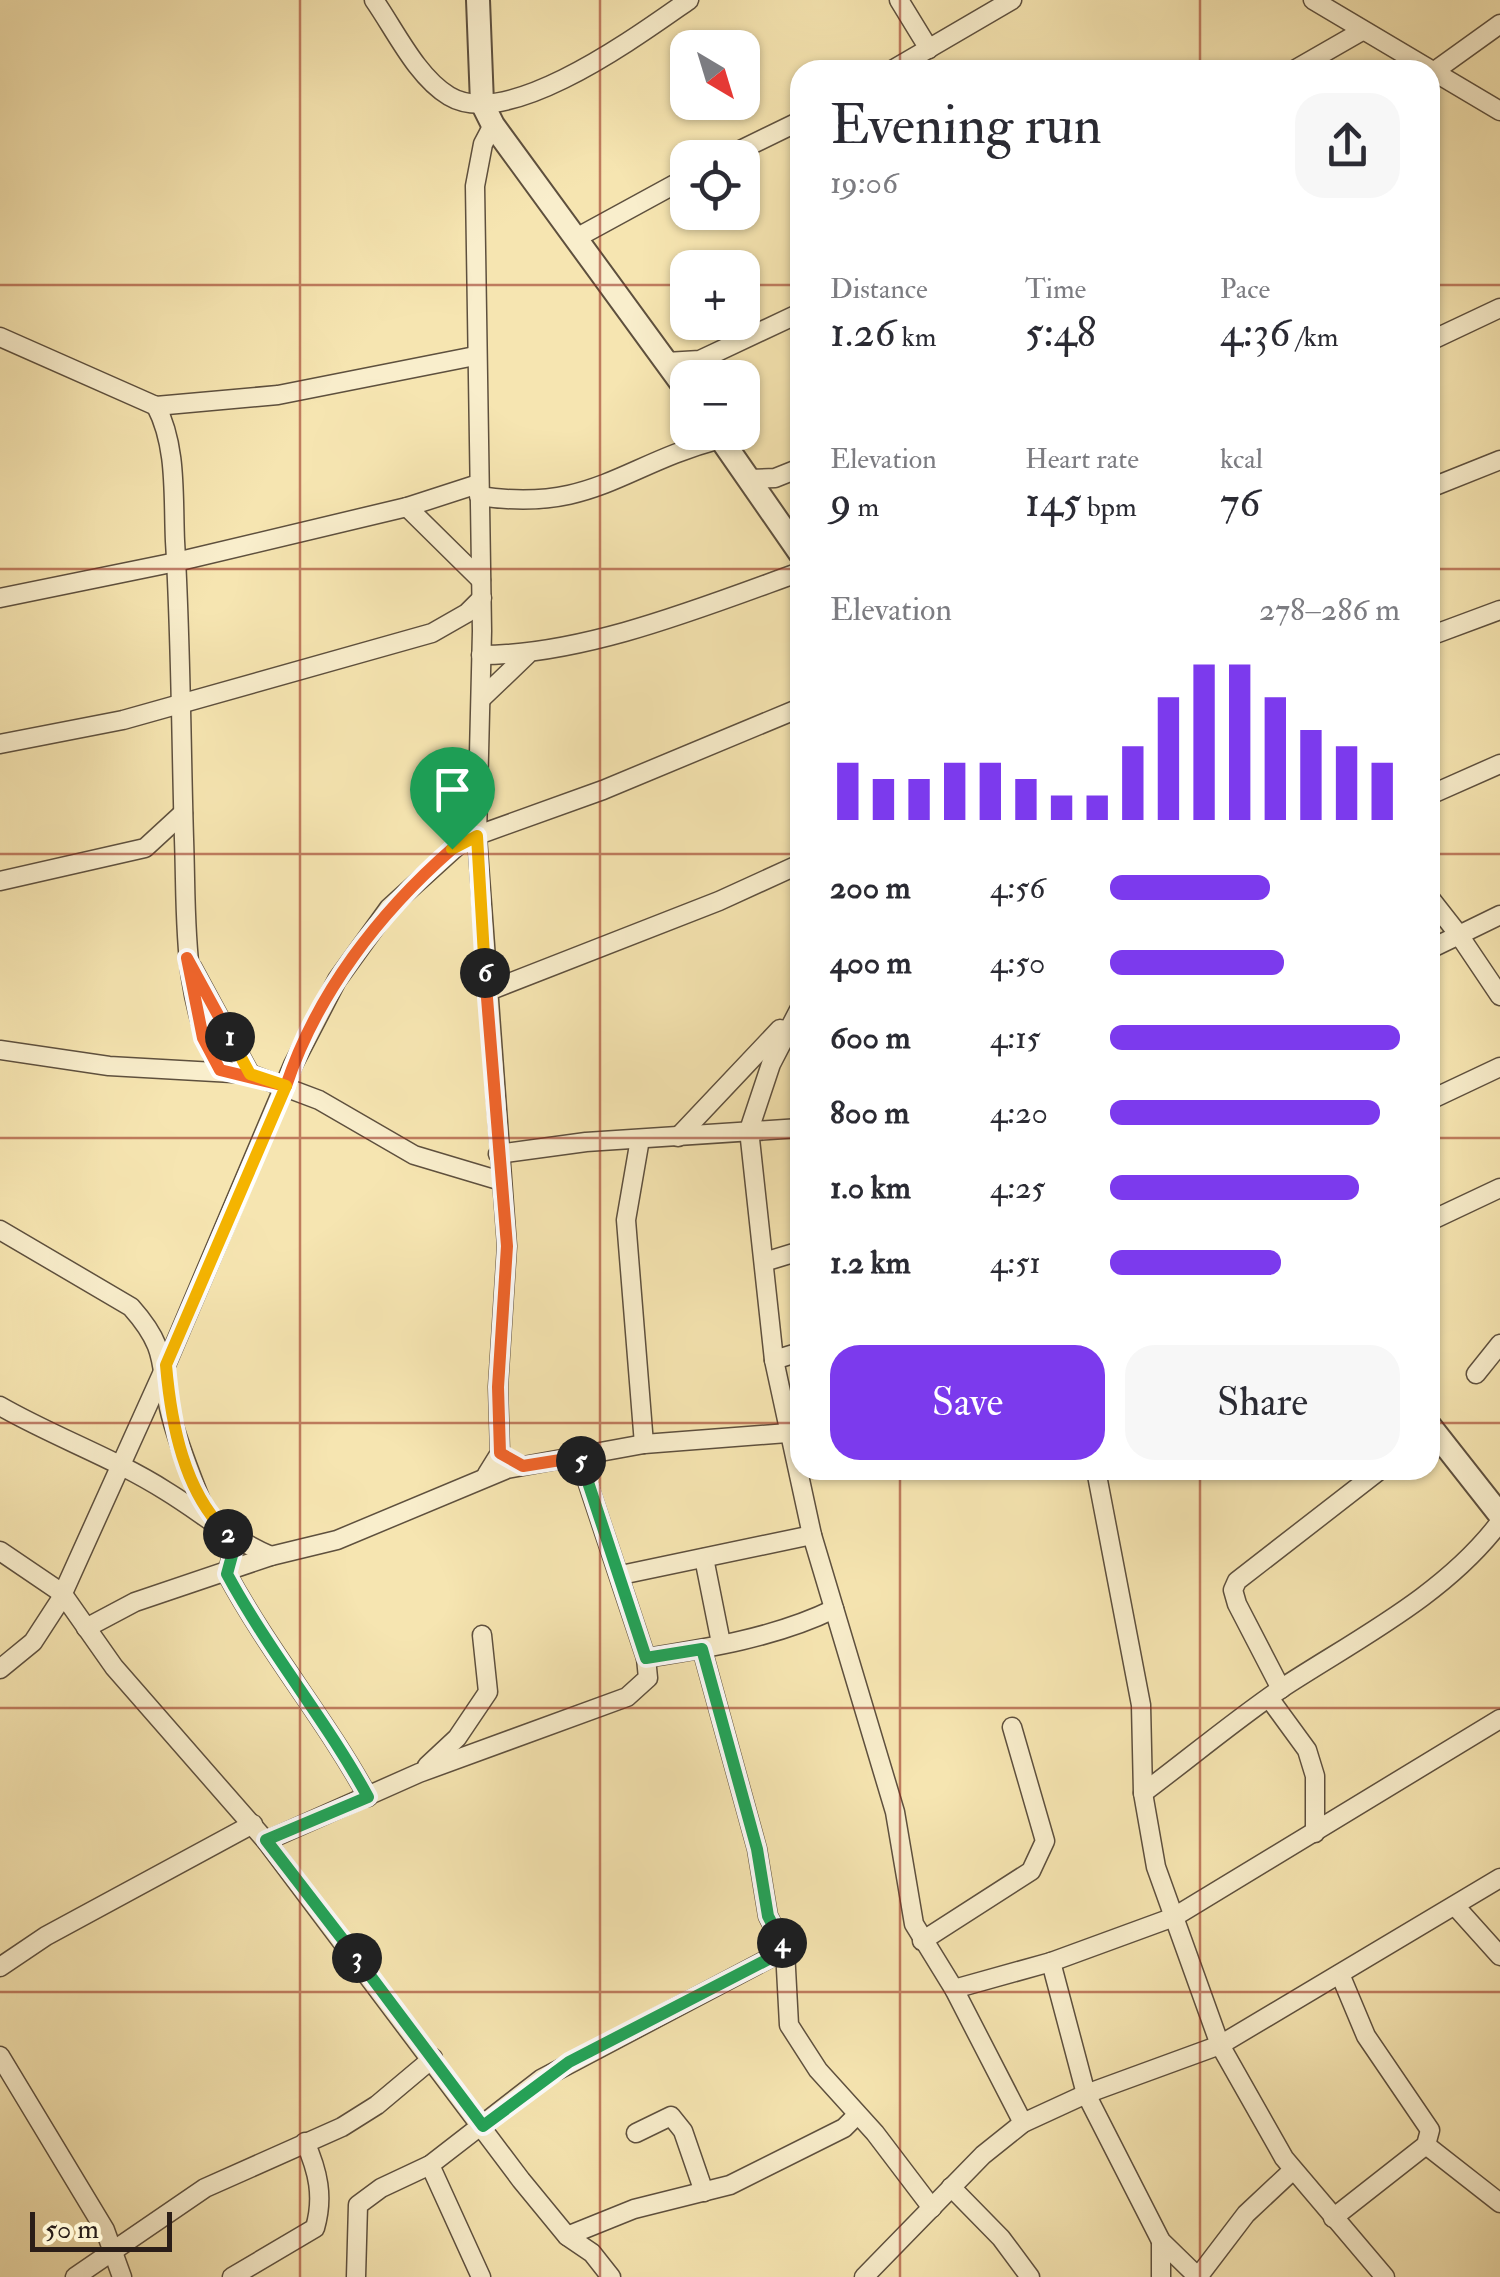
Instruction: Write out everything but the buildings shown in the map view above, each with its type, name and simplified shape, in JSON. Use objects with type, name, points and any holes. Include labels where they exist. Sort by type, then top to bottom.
[{"type":"street","points":[[374,0],[438,89],[459,102],[482,103],[532,94],[689,0]]},
{"type":"street","points":[[478,0],[482,103],[492,125],[670,366]]},
{"type":"street","points":[[900,0],[929,48]]},
{"type":"street","points":[[909,60],[1012,0]]},
{"type":"street","points":[[1313,0],[1409,60]]},
{"type":"street","points":[[1440,70],[1500,24]]},
{"type":"street","points":[[1311,60],[1362,31]]},
{"type":"street","points":[[1440,79],[1500,111]]},
{"type":"street","points":[[487,1474],[500,1453],[498,1387],[507,1260],[477,836],[482,589],[475,356],[476,186],[483,144],[492,125]]},
{"type":"street","points":[[760,140],[790,126]]},
{"type":"street","points":[[578,237],[670,187]]},
{"type":"street","points":[[1440,337],[1500,308]]},
{"type":"street","points":[[700,360],[790,318]]},
{"type":"street","points":[[0,338],[156,406],[187,406],[278,394],[475,356]]},
{"type":"street","points":[[666,362],[670,362]]},
{"type":"street","points":[[156,406],[169,431],[187,958],[203,1038],[220,1070]]},
{"type":"street","points":[[169,431],[187,406]]},
{"type":"street","points":[[0,598],[176,562],[479,490],[514,502],[582,494],[682,450]]},
{"type":"street","points":[[731,450],[762,484],[790,536]]},
{"type":"street","points":[[1440,484],[1500,460]]},
{"type":"street","points":[[762,484],[790,472]]},
{"type":"street","points":[[408,507],[482,589]]},
{"type":"street","points":[[482,655],[528,655],[673,615],[790,575]]},
{"type":"street","points":[[0,744],[75,731],[432,633],[467,613],[482,589]]},
{"type":"street","points":[[1440,632],[1500,610]]},
{"type":"street","points":[[432,633],[482,632]]},
{"type":"street","points":[[482,699],[528,655]]},
{"type":"street","points":[[0,1669],[33,1642],[62,1593],[286,1086],[337,980],[389,908],[452,849],[477,836],[620,784],[790,712]]},
{"type":"street","points":[[1440,791],[1500,764]]},
{"type":"street","points":[[0,882],[145,848],[183,813]]},
{"type":"street","points":[[486,992],[720,902],[790,869]]},
{"type":"street","points":[[1440,911],[1500,996]]},
{"type":"street","points":[[1440,944],[1500,915]]},
{"type":"street","points":[[187,958],[250,1074]]},
{"type":"street","points":[[678,1136],[790,1018]]},
{"type":"street","points":[[790,1025],[770,1064],[749,1130],[774,1360],[790,1412]]},
{"type":"street","points":[[186,1068],[203,1038]]},
{"type":"street","points":[[0,1050],[109,1066],[250,1074],[286,1086],[414,1155],[500,1181]]},
{"type":"street","points":[[1440,1095],[1500,1066]]},
{"type":"street","points":[[498,1154],[790,1128]]},
{"type":"street","points":[[640,1139],[626,1220],[644,1444]]},
{"type":"street","points":[[1440,1217],[1500,1188]]},
{"type":"street","points":[[0,1230],[131,1308],[166,1365],[170,1412],[206,1514]]},
{"type":"street","points":[[764,1262],[790,1255]]},
{"type":"street","points":[[1476,1374],[1500,1344]]},
{"type":"street","points":[[774,1360],[790,1355]]},
{"type":"street","points":[[0,1406],[206,1514],[236,1541],[271,1556]]},
{"type":"street","points":[[86,1628],[135,1602],[271,1556],[337,1540],[487,1474],[644,1444],[790,1432]]},
{"type":"street","points":[[1143,1794],[1275,1694],[1407,1608],[1463,1563],[1500,1519],[1440,1441]]},
{"type":"street","points":[[500,1453],[523,1466]]},
{"type":"street","points":[[266,1840],[419,1774],[626,1697],[648,1678],[646,1658],[621,1575],[579,1457]]},
{"type":"street","points":[[804,1480],[812,1534],[894,1812],[906,1889],[922,1942],[954,1990],[1023,2124]]},
{"type":"street","points":[[1098,1480],[1142,1705],[1143,1794],[1156,1867],[1220,2045],[1294,2170],[1385,2277]]},
{"type":"street","points":[[1315,1834],[1315,1776],[1307,1750],[1275,1694],[1233,1590],[1237,1581],[1367,1480]]},
{"type":"street","points":[[621,1575],[812,1534]]},
{"type":"street","points":[[236,1541],[227,1574],[248,1613],[333,1732],[368,1797]]},
{"type":"street","points":[[0,1551],[62,1593],[86,1628],[266,1840],[567,2236],[592,2254],[611,2277]]},
{"type":"street","points":[[704,1558],[712,1646],[768,1916],[786,1950],[788,2025],[932,2208]]},
{"type":"street","points":[[646,1658],[804,1624],[834,1610]]},
{"type":"street","points":[[804,1624],[839,1629]]},
{"type":"street","points":[[419,1774],[457,1738],[488,1692],[482,1635]]},
{"type":"street","points":[[954,1990],[1052,1962],[1174,1917],[1500,1719]]},
{"type":"street","points":[[922,1942],[1032,1871],[1045,1842],[1012,1727]]},
{"type":"street","points":[[0,1967],[46,1936],[252,1824]]},
{"type":"street","points":[[864,2277],[951,2187],[1023,2124],[1086,2094],[1220,2045],[1500,1878]]},
{"type":"street","points":[[1456,1907],[1500,1956]]},
{"type":"street","points":[[356,2277],[358,2205],[381,2188],[430,2166],[555,2071],[786,1950]]},
{"type":"street","points":[[1052,1962],[1086,2094],[1162,2241],[1198,2277],[1246,2214],[1294,2170]]},
{"type":"street","points":[[1333,2218],[1426,2145],[1430,2130],[1366,2036],[1340,1974]]},
{"type":"street","points":[[0,2056],[105,2230],[122,2277]]},
{"type":"street","points":[[75,2277],[204,2188],[377,2105],[433,2058]]},
{"type":"street","points":[[636,2133],[671,2116],[683,2131],[704,2192]]},
{"type":"street","points":[[567,2236],[634,2209],[730,2185],[844,2128],[856,2116]]},
{"type":"street","points":[[232,2277],[315,2228],[322,2206],[316,2166],[305,2142]]},
{"type":"street","points":[[1426,2145],[1500,2203]]},
{"type":"street","points":[[430,2166],[462,2228],[481,2277]]},
{"type":"street","points":[[951,2187],[1001,2238],[1030,2277]]},
{"type":"street","points":[[1162,2241],[1162,2277]]},
{"type":"route","points":[[452,849],[389,908],[337,980],[309,1030],[286,1086],[250,1074],[220,1070],[203,1038],[194,1008],[187,958],[250,1074],[270,1081],[286,1086],[166,1365],[170,1412],[206,1514],[236,1541],[227,1574],[248,1613],[333,1732],[368,1797],[266,1840],[483,2126],[540,2079],[569,2062],[786,1950],[768,1916],[757,1849],[702,1649],[646,1658],[579,1457],[523,1466],[500,1453],[498,1387],[507,1246],[486,1004],[477,836],[452,849]]}]
